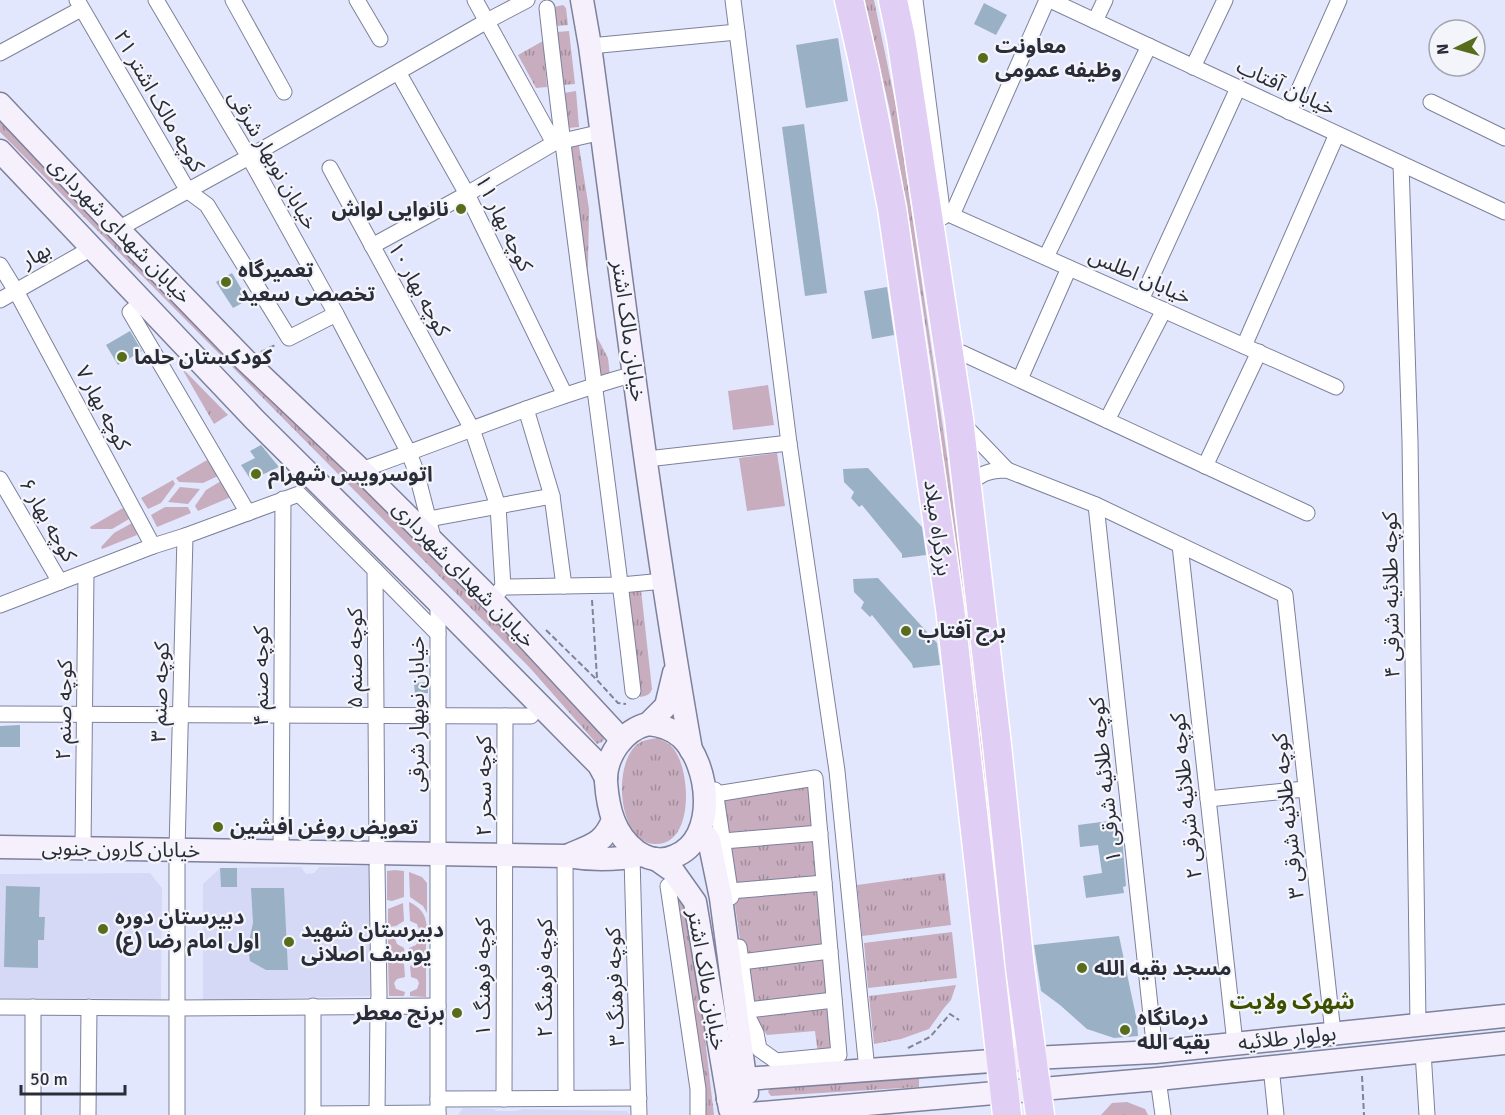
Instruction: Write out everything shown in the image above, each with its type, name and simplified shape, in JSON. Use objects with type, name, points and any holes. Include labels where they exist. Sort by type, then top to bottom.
[{"type":"highway","name":"بزرگراه میلاد","points":[[849,0],[892,208],[948,596],[1005,1103]]},
{"type":"highway","name":"بزرگراه میلاد","points":[[893,0],[940,210],[965,426],[966,488],[1020,968],[1038,1102]]},
{"type":"main road","name":"خیابان مالک اشتر","points":[[582,0],[664,581],[691,750]]},
{"type":"main road","name":"خیابان شهدای شهرداری","points":[[0,104],[245,360],[498,593],[622,740]]},
{"type":"main road","name":"خیابان شهدای شهرداری","points":[[0,151],[255,420],[599,765],[606,778]]},
{"type":"main road","name":"خیابان مالک اشتر","points":[[648,724],[666,706],[676,663]]},
{"type":"main road","points":[[648,724],[657,724],[682,738],[691,750],[712,792],[705,805],[701,831],[693,843],[681,854],[667,859],[643,857],[624,839],[613,820],[608,798],[606,778],[611,757],[622,740],[633,730],[648,724]]},
{"type":"main road","name":"خیابان کارون جنوبی","points":[[565,856],[602,839],[613,820]]},
{"type":"main road","points":[[701,831],[709,840],[721,898],[750,1115],[729,1107],[745,1079]]},
{"type":"main road","name":"خیابان کارون جنوبی","points":[[0,847],[281,852],[377,859],[438,854],[565,856],[585,859],[643,857]]},
{"type":"main road","name":"خیابان مالک اشتر","points":[[643,857],[673,871],[695,902],[729,1107]]},
{"type":"main road","name":"بولوار طلائیه","points":[[745,1079],[1033,1058],[1155,1052],[1505,1016]]},
{"type":"main road","name":"بولوار طلائیه","points":[[750,1115],[1038,1102],[1158,1079],[1505,1043]]},
{"type":"street","name":"خیابان نوبهار شرقی","points":[[156,0],[249,157],[336,314],[409,453],[431,530]]},
{"type":"street","points":[[233,0],[284,92]]},
{"type":"street","points":[[357,0],[380,39]]},
{"type":"street","points":[[475,0],[558,142]]},
{"type":"street","points":[[118,229],[527,0]]},
{"type":"street","points":[[733,0],[789,443],[837,771],[867,1070]]},
{"type":"street","points":[[915,0],[940,210],[962,352],[965,426],[1007,470]]},
{"type":"street","points":[[940,210],[1049,0]]},
{"type":"street","name":"خیابان آفتاب","points":[[1049,0],[1505,212]]},
{"type":"street","points":[[1095,21],[1105,0]]},
{"type":"street","points":[[1193,67],[1225,0]]},
{"type":"street","points":[[1289,112],[1339,0]]},
{"type":"street","points":[[0,53],[79,4]]},
{"type":"street","name":"کوچه مالک اشتر ۲۱","points":[[79,4],[188,191],[207,205],[289,338]]},
{"type":"street","points":[[547,8],[558,142],[595,385],[633,691]]},
{"type":"street","points":[[590,46],[737,32]]},
{"type":"street","points":[[1046,257],[1149,46]]},
{"type":"street","name":"کوچه بهار ۱۱","points":[[398,72],[467,194],[565,395]]},
{"type":"street","points":[[1141,300],[1238,88]]},
{"type":"street","points":[[1431,102],[1505,138]]},
{"type":"street","points":[[372,246],[558,142],[602,132]]},
{"type":"street","points":[[1244,346],[1337,134]]},
{"type":"street","name":"کوچه طلائیه شرقی ۴","points":[[1401,164],[1410,441],[1418,1024]]},
{"type":"street","name":"کوچه بهار ۱۰","points":[[330,168],[472,429],[498,506],[498,593]]},
{"type":"street","name":"خیابان اطلس","points":[[940,210],[1336,387]]},
{"type":"street","name":"بهار","points":[[0,300],[92,248]]},
{"type":"street","name":"کوچه بهار ۷","points":[[0,265],[153,546]]},
{"type":"street","points":[[1020,380],[1069,268]]},
{"type":"street","points":[[142,301],[130,312],[248,513]]},
{"type":"street","points":[[1107,420],[1164,310]]},
{"type":"street","points":[[289,338],[336,314]]},
{"type":"street","points":[[962,352],[1307,513]]},
{"type":"street","points":[[1205,466],[1259,352]]},
{"type":"street","points":[[362,470],[565,395],[634,374]]},
{"type":"street","points":[[526,409],[552,496],[564,586]]},
{"type":"street","points":[[647,459],[789,443]]},
{"type":"street","points":[[966,488],[984,473],[993,470],[1007,470],[1096,505],[1180,545]]},
{"type":"street","name":"کوچه بهار ۶","points":[[0,479],[60,582]]},
{"type":"street","points":[[1,603],[299,494],[438,634]]},
{"type":"street","points":[[431,530],[498,506],[552,496]]},
{"type":"street","name":"کوچه صنم ۴","points":[[281,852],[283,500]]},
{"type":"street","name":"کوچه طلائیه شرقی ۱","points":[[1096,505],[1155,1052]]},
{"type":"street","name":"کوچه صنم ۳","points":[[177,1115],[177,850],[185,536]]},
{"type":"street","name":"کوچه طلائیه شرقی ۳","points":[[1180,545],[1285,595],[1333,1033]]},
{"type":"street","name":"کوچه طلائیه شرقی ۲","points":[[1180,545],[1235,1043]]},
{"type":"street","name":"کوچه صنم ۵","points":[[375,570],[379,996],[377,1114]]},
{"type":"street","name":"کوچه صنم ۲","points":[[83,849],[86,573]]},
{"type":"street","points":[[498,593],[564,586],[621,585],[664,581]]},
{"type":"street","name":"خیابان نوبهار شرقی","points":[[438,602],[438,1109]]},
{"type":"street","points":[[0,714],[531,716]]},
{"type":"street","name":"کوچه سحر ۲","points":[[505,716],[505,855]]},
{"type":"street","points":[[712,792],[837,771]]},
{"type":"street","points":[[815,778],[839,1055],[776,1062],[759,1049],[756,1033],[749,1019],[723,841],[712,792],[815,778]]},
{"type":"street","points":[[1208,799],[1305,789]]},
{"type":"street","points":[[723,841],[820,833]]},
{"type":"street","name":"کوچه فرهنگ ۱","points":[[504,1099],[505,855]]},
{"type":"street","name":"کوچه فرهنگ ۲","points":[[565,856],[566,1098]]},
{"type":"street","name":"کوچه فرهنگ ۳","points":[[639,1115],[643,857]]},
{"type":"street","points":[[730,891],[824,883]]},
{"type":"street","points":[[668,886],[698,1089],[698,1115]]},
{"type":"street","points":[[741,962],[830,951]]},
{"type":"street","points":[[748,1010],[834,1000]]},
{"type":"street","points":[[0,1006],[177,1008],[438,1006]]},
{"type":"street","points":[[33,1006],[33,1115]]},
{"type":"street","points":[[313,1006],[313,1115],[377,1114],[438,1109],[504,1099],[639,1098]]},
{"type":"street","points":[[88,1115],[89,1007]]},
{"type":"street","points":[[1423,1052],[1427,1115]]},
{"type":"street","points":[[1271,1067],[1276,1115]]},
{"type":"street","points":[[1158,1079],[1163,1115]]},
{"type":"path","points":[[245,360],[289,338]]},
{"type":"path","points":[[590,585],[597,680]]},
{"type":"path","points":[[542,626],[618,703],[624,705],[633,701],[633,691]]},
{"type":"path","points":[[902,1050],[930,1037],[950,1014],[959,1020]]},
{"type":"path","points":[[1361,1058],[1364,1115]]},
{"type":"shaded area","name":"دبیرستان شهید یوسف اصلانی","points":[[374,866],[375,996],[203,1000],[203,884],[220,868],[301,867],[306,874],[314,873],[319,867]]},
{"type":"shaded area","name":"دبیرستان دوره اول امام رضا (ع)","points":[[150,873],[162,888],[161,999],[0,998],[0,874]],"holes":[[[7,887],[40,888],[39,917],[45,918],[44,940],[38,940],[38,968]]]},
{"type":"shaded area","points":[[463,1108],[497,1111],[523,1109],[627,1111],[630,1115],[458,1115]]},
{"type":"green space","points":[[864,0],[874,0],[897,111],[947,456],[1002,900],[1009,981],[1004,964],[934,382],[890,111]]},
{"type":"green space","points":[[563,5],[566,8],[568,25],[556,26],[554,7]]},
{"type":"green space","points":[[569,31],[575,84],[563,85],[557,32]]},
{"type":"green space","points":[[543,41],[547,87],[536,88],[518,55]]},
{"type":"green space","points":[[576,91],[579,127],[568,128],[564,93]]},
{"type":"green space","points":[[0,116],[349,469],[419,544],[495,617],[605,738],[602,742],[597,744],[530,668],[0,132]]},
{"type":"green space","points":[[579,146],[589,209],[588,270],[597,337],[608,358],[610,376],[599,378],[568,147]]},
{"type":"green space","points":[[181,367],[228,415],[214,424]]},
{"type":"green space","points":[[768,385],[774,425],[733,430],[728,391]]},
{"type":"green space","points":[[777,453],[785,506],[747,511],[739,458]]},
{"type":"green space","points":[[207,460],[218,476],[203,483],[179,482],[176,478]]},
{"type":"green space","points":[[173,480],[175,484],[161,503],[148,509],[141,498]]},
{"type":"green space","points":[[221,481],[231,497],[198,511],[195,506],[206,490]]},
{"type":"green space","points":[[180,487],[200,489],[188,504],[168,502]]},
{"type":"green space","points":[[165,507],[188,507],[191,513],[157,527],[151,515]]},
{"type":"green space","points":[[123,508],[129,519],[112,529],[91,529],[90,527]]},
{"type":"green space","points":[[132,523],[137,535],[102,549],[101,547],[114,533]]},
{"type":"green space","points":[[641,590],[652,689],[648,695],[640,697],[628,593]]},
{"type":"green space","points":[[657,738],[671,746],[679,758],[686,788],[686,805],[677,833],[667,842],[654,844],[642,840],[632,829],[622,799],[622,782],[630,752],[639,743]]},
{"type":"green space","points":[[813,780],[818,831],[726,839],[719,796]]},
{"type":"green space","points":[[818,834],[822,881],[733,889],[726,843]]},
{"type":"green space","points":[[387,871],[404,871],[404,897],[392,901],[387,900]]},
{"type":"green space","points":[[409,872],[422,877],[427,883],[427,913],[423,906],[410,897]]},
{"type":"green space","points":[[945,873],[951,925],[862,936],[857,885]]},
{"type":"green space","points":[[822,885],[828,949],[743,960],[733,892]]},
{"type":"green space","points":[[676,889],[692,907],[710,1004],[705,1039],[714,1115],[705,1115]]},
{"type":"green space","points":[[409,902],[424,914],[427,932],[420,932],[417,924],[410,921]]},
{"type":"green space","points":[[403,903],[404,921],[396,926],[388,927],[388,909]]},
{"type":"green space","points":[[952,932],[957,978],[868,988],[864,943]]},
{"type":"green space","points":[[388,936],[394,936],[397,944],[404,948],[405,959],[388,952]]},
{"type":"green space","points":[[426,938],[426,954],[410,959],[409,948],[416,945],[420,939]]},
{"type":"green space","points":[[828,952],[832,999],[750,1008],[744,964]]},
{"type":"green space","points":[[388,957],[404,964],[405,977],[397,979],[394,983],[396,989],[405,992],[404,996],[389,996]]},
{"type":"green space","points":[[426,959],[426,997],[410,996],[410,992],[417,989],[419,983],[417,979],[411,977],[410,966]]},
{"type":"green space","points":[[956,985],[951,1000],[929,1029],[901,1039],[874,1044],[869,996]]},
{"type":"green space","points":[[832,1002],[836,1053],[818,1055],[815,1031],[767,1035],[750,1011]]},
{"type":"green space","points":[[919,1074],[919,1087],[771,1096],[768,1092],[771,1085]]},
{"type":"green space","points":[[1127,1102],[1145,1109],[1148,1115],[1101,1115],[1112,1103]]},
{"type":"building","points":[[984,3],[1007,15],[996,35],[974,24]]},
{"type":"building","points":[[838,38],[848,101],[806,108],[796,45]]},
{"type":"building","points":[[804,124],[827,293],[805,296],[782,127]]},
{"type":"building","points":[[232,273],[248,300],[233,308],[216,282]]},
{"type":"building","points":[[887,287],[894,335],[872,339],[864,291]]},
{"type":"building","name":"کودکستان حلما","points":[[130,331],[142,351],[118,365],[106,345]]},
{"type":"building","points":[[261,445],[279,467],[251,480],[241,465],[255,458],[250,451]]},
{"type":"building","name":"برج آفتاب","points":[[868,468],[922,527],[926,555],[902,558],[902,554],[862,505],[859,507],[851,498],[854,492],[844,482],[843,469]]},
{"type":"building","name":"برج آفتاب","points":[[878,578],[937,643],[940,665],[913,668],[872,615],[870,617],[861,608],[864,602],[854,592],[853,579]]},
{"type":"building","points":[[428,682],[428,693],[415,694],[414,683]]},
{"type":"building","points":[[20,725],[20,747],[0,747],[0,726]]},
{"type":"building","points":[[1109,821],[1110,827],[1115,826],[1118,835],[1122,835],[1126,886],[1123,887],[1124,893],[1086,898],[1083,876],[1102,873],[1098,845],[1080,847],[1078,825]]},
{"type":"building","points":[[220,868],[237,868],[237,887],[221,887]]},
{"type":"building","points":[[6,886],[40,887],[39,917],[45,917],[44,940],[38,940],[38,968],[4,967]]},
{"type":"building","points":[[251,888],[284,888],[288,970],[266,970],[250,961],[248,946],[253,923]]},
{"type":"building","name":"مسجد بقیه الله","points":[[1119,936],[1137,1021],[1138,1036],[1114,1038],[1087,1029],[1041,991],[1034,945]]},
{"type":"place","name":"معاونت وظیفه عمومی","points":[[983,58]]},
{"type":"place","name":"نانوایی لواش","points":[[461,209]]},
{"type":"place","name":"تعمیرگاه تخصصی سعید","points":[[226,282]]},
{"type":"place","name":"کودکستان حلما","points":[[122,357]]},
{"type":"place","name":"اتوسرویس شهرام","points":[[256,474]]},
{"type":"place","name":"برج آفتاب","points":[[906,631]]},
{"type":"place","name":"تعویض روغن افشین","points":[[218,827]]},
{"type":"place","name":"دبیرستان دوره اول امام رضا (ع)","points":[[103,929]]},
{"type":"place","name":"دبیرستان شهید یوسف اصلانی","points":[[289,942]]},
{"type":"place","name":"مسجد بقیه الله","points":[[1082,968]]},
{"type":"place","name":"برنج معطر","points":[[457,1013]]},
{"type":"place","name":"درمانگاه بقیه الله","points":[[1125,1030]]},
{"type":"district","name":"شهرک ولایت","points":[[1292,1001]]}]
